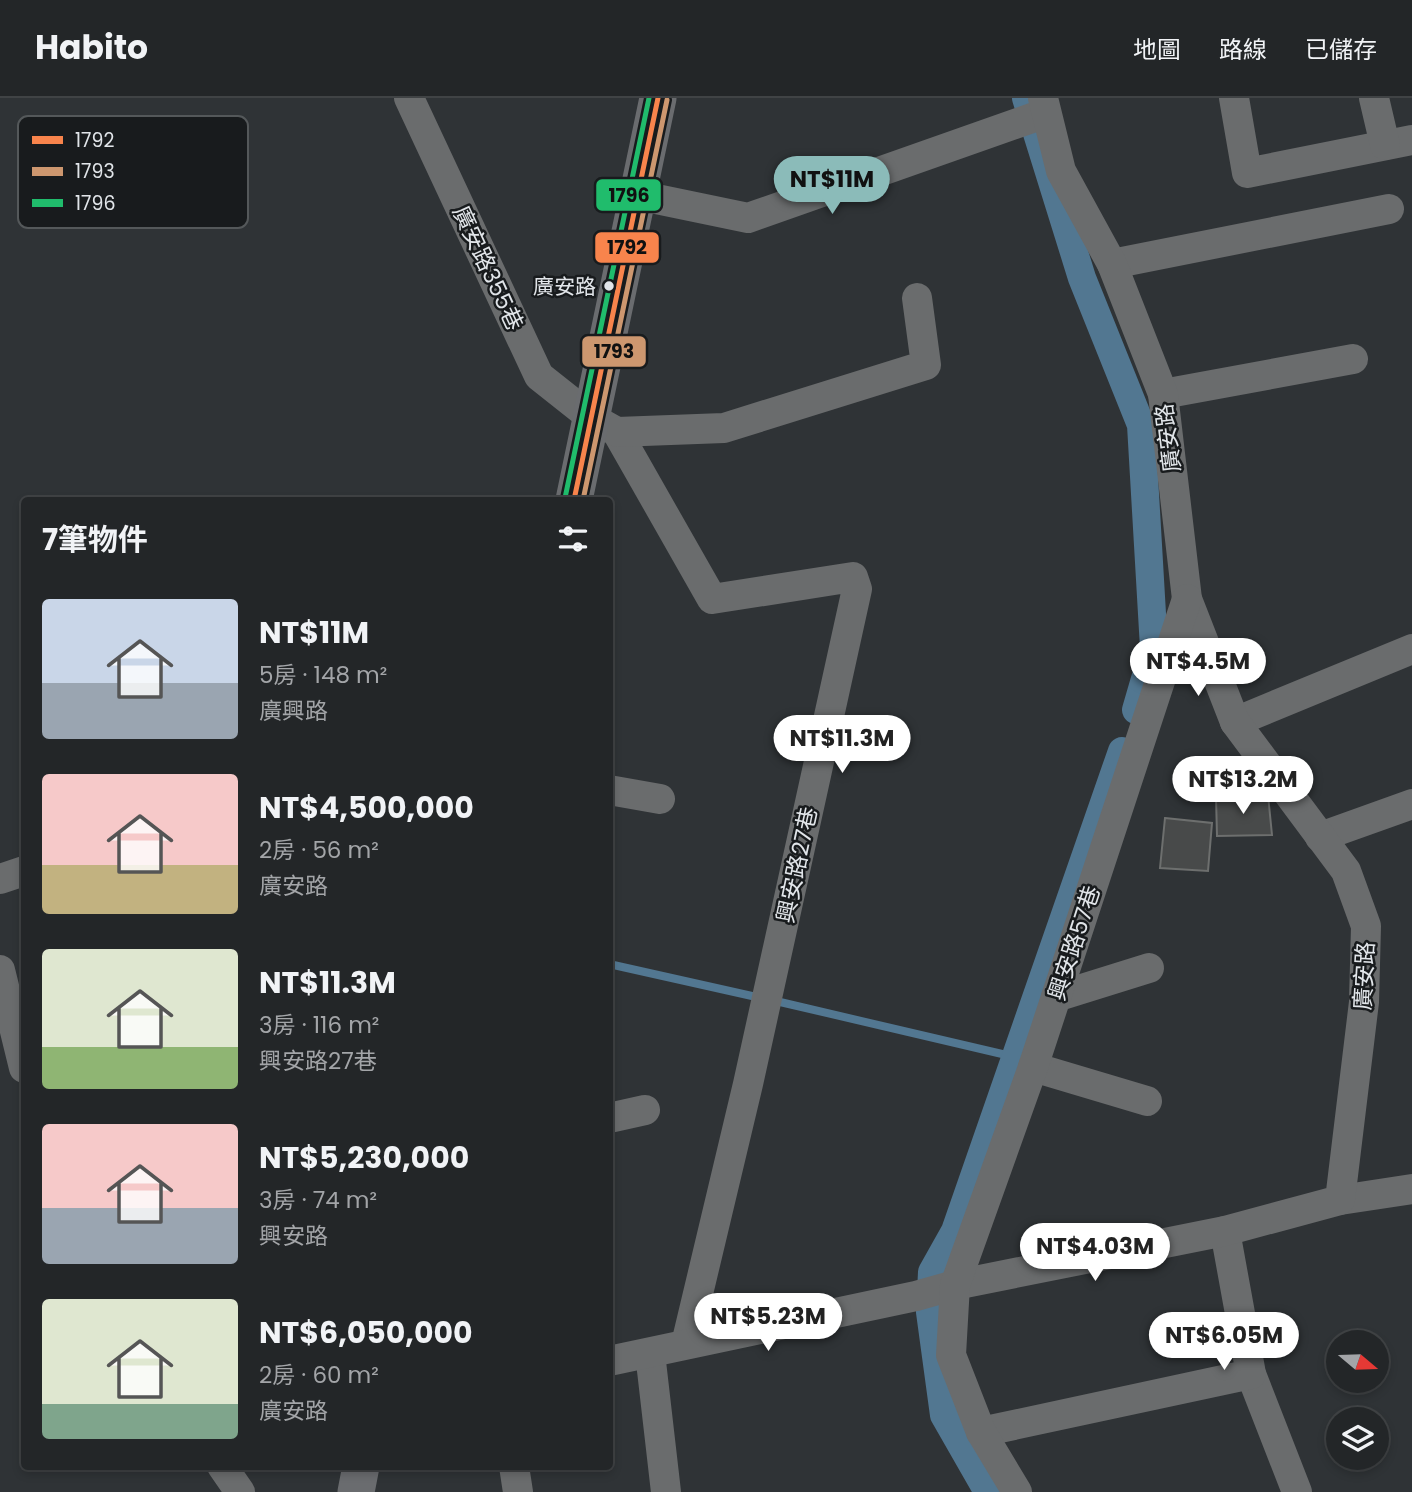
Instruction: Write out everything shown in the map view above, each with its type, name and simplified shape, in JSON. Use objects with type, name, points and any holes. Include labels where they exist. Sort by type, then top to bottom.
[{"type":"main road","points":[[575,497],[605,425],[637,195],[658,98]]},
{"type":"main road","points":[[356,1492],[360,1470]]},
{"type":"street","name":"廣安路355巷","points":[[409,98],[539,376],[605,425]]},
{"type":"street","points":[[1234,98],[1247,173],[1398,143],[1374,98]]},
{"type":"street","points":[[637,195],[748,218],[1036,112]]},
{"type":"street","name":"廣安路","points":[[1036,112],[1061,172],[1112,264],[1163,394],[1187,599],[1235,722],[1346,871],[1366,926],[1364,1002],[1340,1200]]},
{"type":"street","points":[[1112,264],[1389,209]]},
{"type":"street","points":[[605,425],[724,428],[926,365],[917,298]]},
{"type":"street","points":[[1163,394],[1353,359]]},
{"type":"street","name":"興安路27巷","points":[[605,425],[712,599],[853,577],[857,589],[748,1084],[686,1344]]},
{"type":"street","name":"興安路57巷","points":[[1017,1492],[981,1432],[951,1355],[955,1285],[1033,1067],[1187,599]]},
{"type":"street","points":[[1235,722],[1412,649]]},
{"type":"street","points":[[613,791],[660,799]]},
{"type":"street","points":[[1320,836],[1412,804]]},
{"type":"street","points":[[0,879],[21,872]]},
{"type":"street","points":[[1056,997],[1149,968]]},
{"type":"street","points":[[0,970],[21,1050]]},
{"type":"street","points":[[1033,1067],[1147,1101]]},
{"type":"street","points":[[613,1117],[645,1110]]},
{"type":"street","points":[[613,1360],[916,1296],[955,1285],[1224,1231],[1340,1200],[1412,1189]]},
{"type":"street","points":[[1224,1231],[1251,1374],[1297,1492]]},
{"type":"street","points":[[650,1353],[666,1492]]},
{"type":"street","points":[[981,1432],[1251,1374]]},
{"type":"street","points":[[225,1470],[240,1492]]},
{"type":"street","points":[[515,1470],[518,1492]]},
{"type":"building","points":[[1268,795],[1272,835],[1217,836],[1216,797]]},
{"type":"building","points":[[1165,818],[1212,823],[1208,871],[1160,868]]},
{"type":"waterway","points":[[1026,98],[1082,278],[1141,425],[1154,648],[1136,710]]},
{"type":"waterway","points":[[988,1492],[944,1415],[930,1312],[932,1272],[955,1231],[1122,751]]},
{"type":"waterway","points":[[613,965],[752,996]]},
{"type":"waterway","points":[[780,1002],[1015,1057]]},
{"type":"transit line","name":"1796","points":[[565,497],[649,98]]},
{"type":"transit line","name":"1792","points":[[575,497],[658,98]]},
{"type":"transit line","name":"1793","points":[[584,497],[667,100]]},
{"type":"place","name":"廣安路","points":[[609,286]]}]
